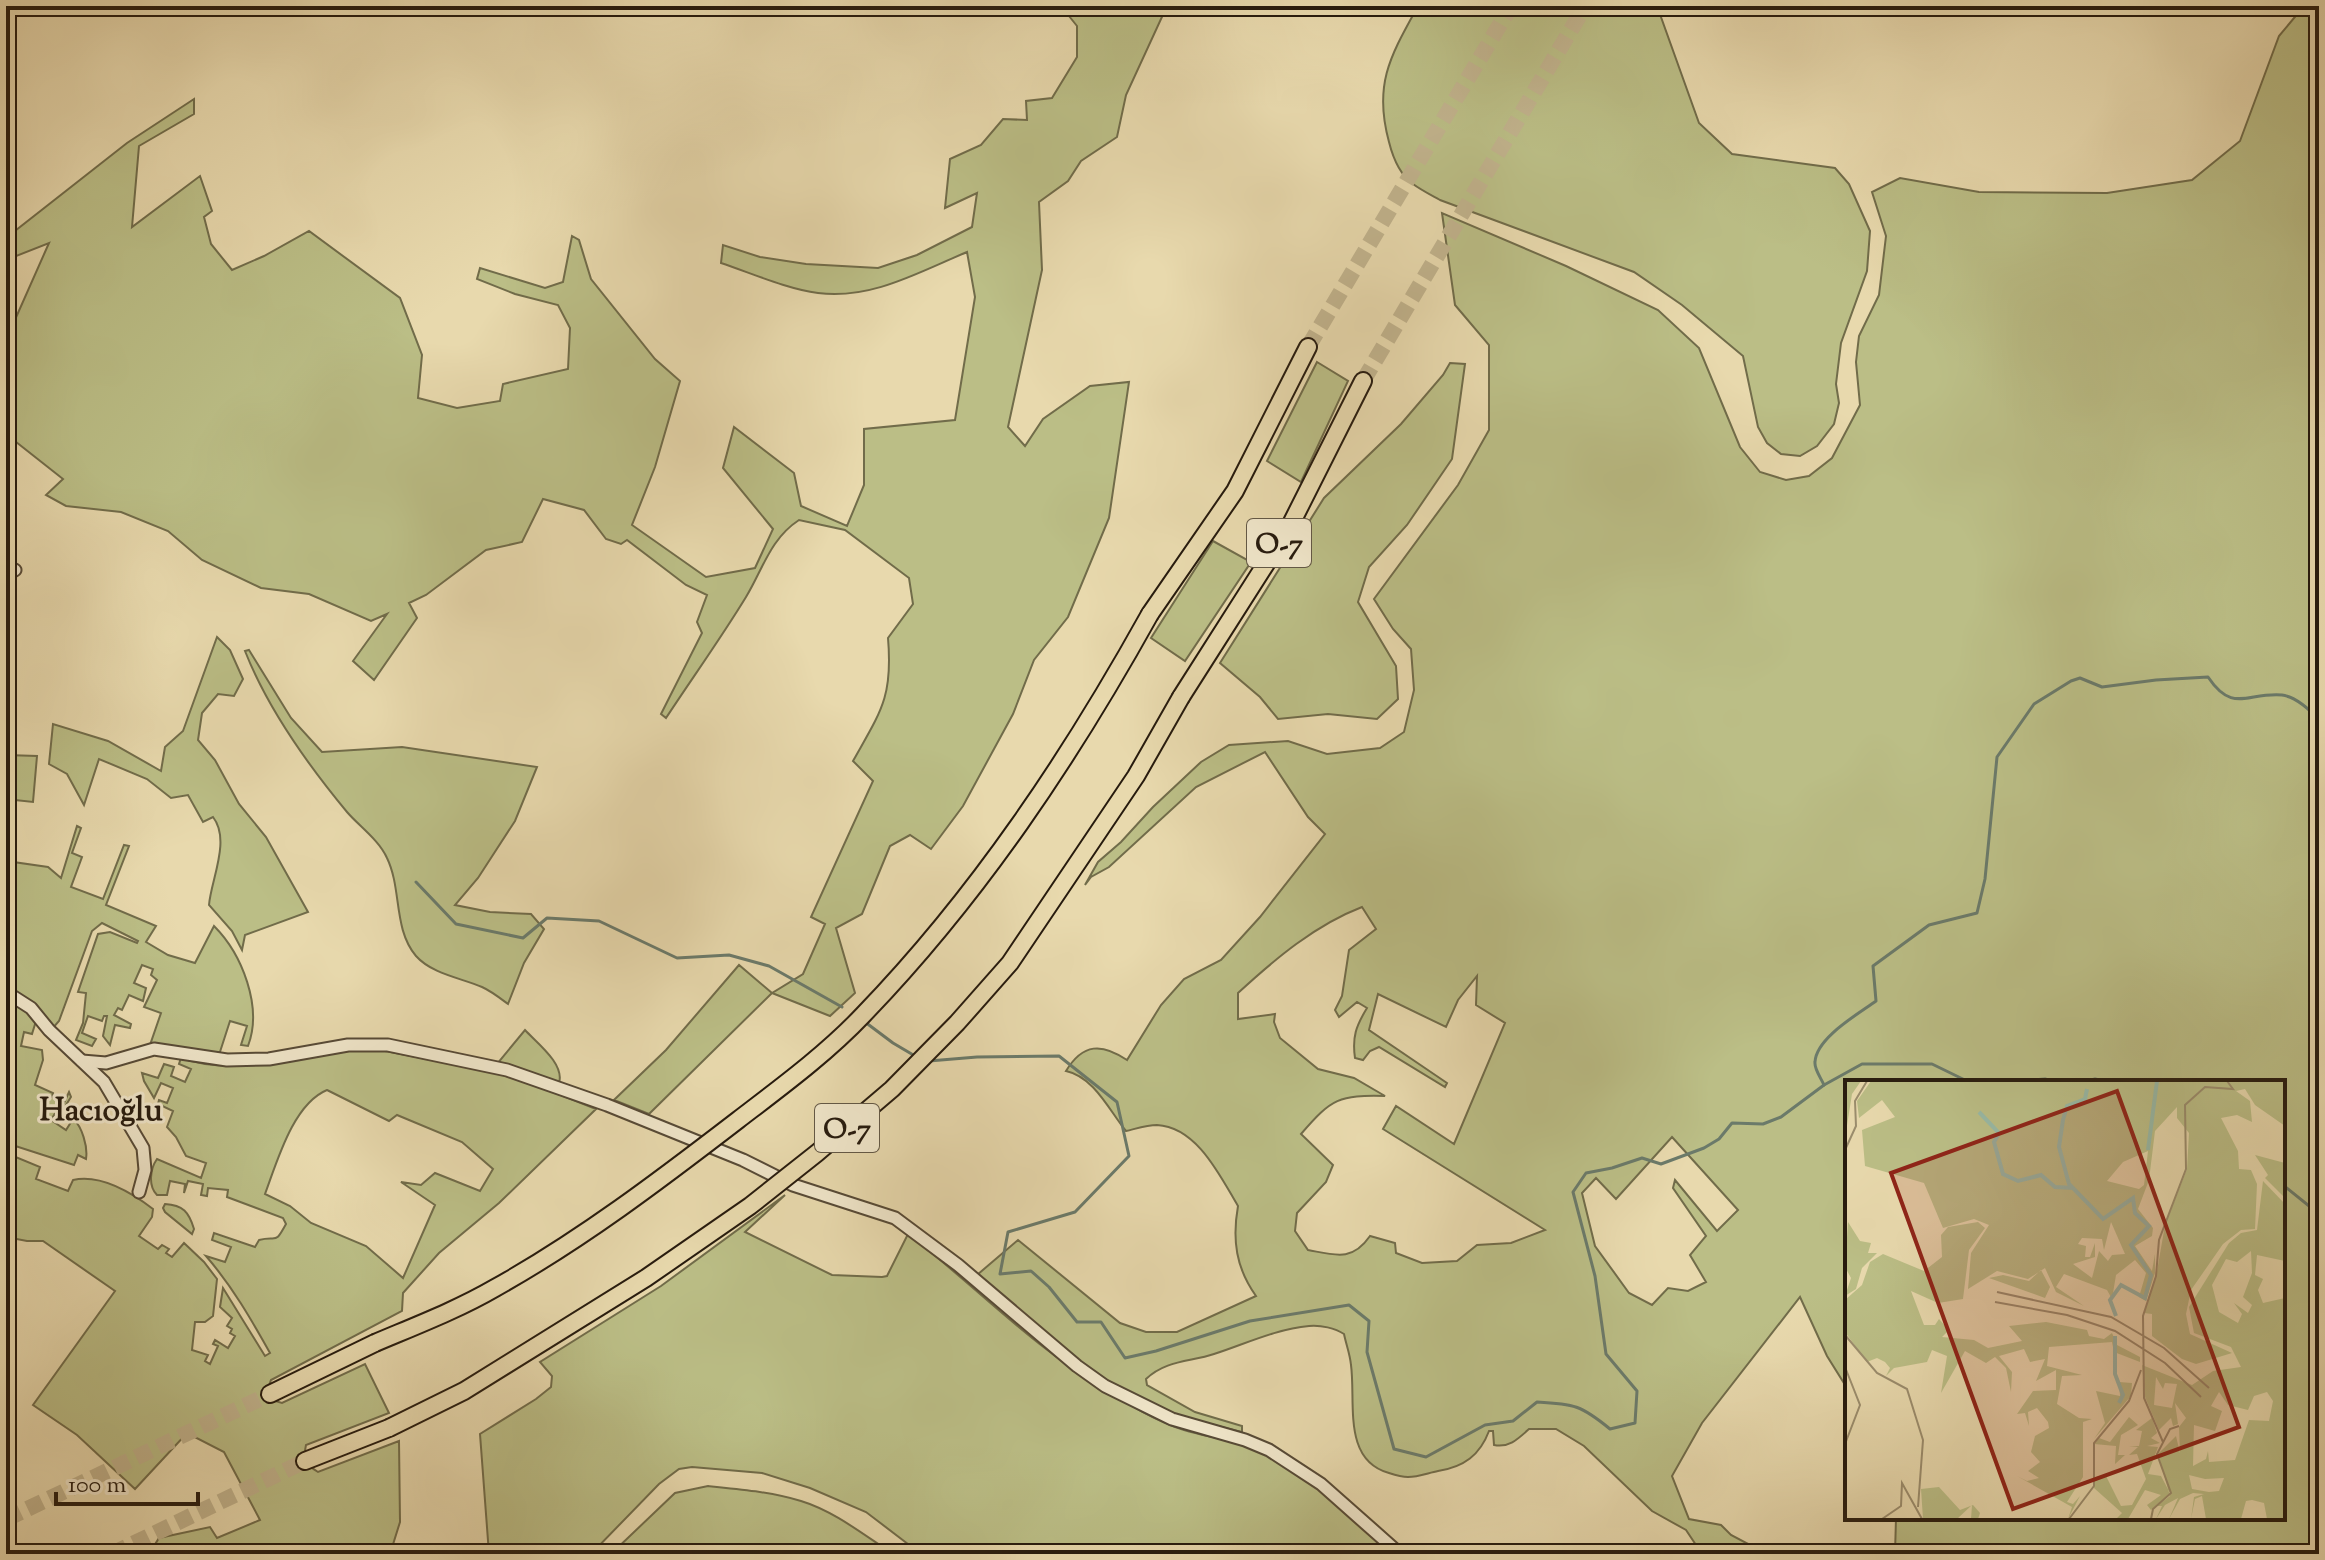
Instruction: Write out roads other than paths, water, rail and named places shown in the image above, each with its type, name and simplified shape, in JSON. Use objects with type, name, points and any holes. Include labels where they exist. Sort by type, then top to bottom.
[{"type":"highway","name":"O-7","points":[[270,1394],[494,1289],[632,1201],[796,1075],[860,1018],[918,956],[976,884],[1066,756],[1150,614],[1235,491],[1308,347]]},
{"type":"highway","name":"O-7","points":[[305,1461],[389,1428],[464,1391],[646,1278],[750,1206],[817,1153],[892,1089],[957,1023],[1010,963],[1136,776],[1181,697],[1290,526],[1363,381]]},
{"type":"street","points":[[6,992],[31,1008],[49,1030],[104,1082],[139,1136],[145,1158],[139,1192]]},
{"type":"street","points":[[82,1061],[106,1063],[154,1049],[227,1060],[269,1059],[344,1045],[379,1044],[507,1070],[662,1126],[793,1185],[895,1218],[958,1265],[1105,1386],[1172,1419],[1269,1450],[1321,1484],[1400,1554]]},
{"type":"waterway","points":[[1824,1085],[1816,1068],[1817,1053],[1839,1027],[1876,1001],[1873,966],[1929,925],[1977,913],[1985,879],[1997,757],[2034,704],[2080,678],[2102,687],[2208,677],[2225,695],[2233,698],[2287,696],[2302,704],[2319,720]]},
{"type":"waterway","points":[[416,882],[456,924],[523,938],[547,918],[599,921],[677,958],[729,955],[769,966],[842,1007]]},
{"type":"waterway","points":[[865,1022],[915,1056]]},
{"type":"waterway","points":[[929,1061],[1059,1056],[1117,1102],[1129,1156],[1075,1212],[1008,1232],[1000,1274],[1031,1271],[1049,1287],[1077,1322],[1101,1322],[1125,1358],[1250,1321],[1349,1305],[1369,1321],[1367,1352],[1394,1449],[1426,1457],[1485,1425],[1513,1421],[1537,1402],[1576,1407],[1610,1429],[1635,1423],[1637,1391],[1606,1354],[1595,1276],[1573,1192],[1586,1173],[1642,1158],[1661,1164],[1704,1148],[1719,1139],[1732,1123],[1763,1124],[1781,1117],[1824,1085],[1862,1064],[1932,1064],[1965,1080]]},
{"type":"waterway","points":[[2031,1080],[2049,1080]]},
{"type":"waterway","points":[[2091,1080],[2100,1080]]},
{"type":"waterway","points":[[2285,1187],[2319,1214]]},
{"type":"tunnel","points":[[1308,347],[1511,6]]},
{"type":"tunnel","points":[[1363,381],[1585,6]]},
{"type":"tunnel","points":[[6,1519],[270,1394]]},
{"type":"tunnel","points":[[112,1554],[305,1461]]},
{"type":"district","name":"Hacıoğlu","points":[[101,1109]]}]
